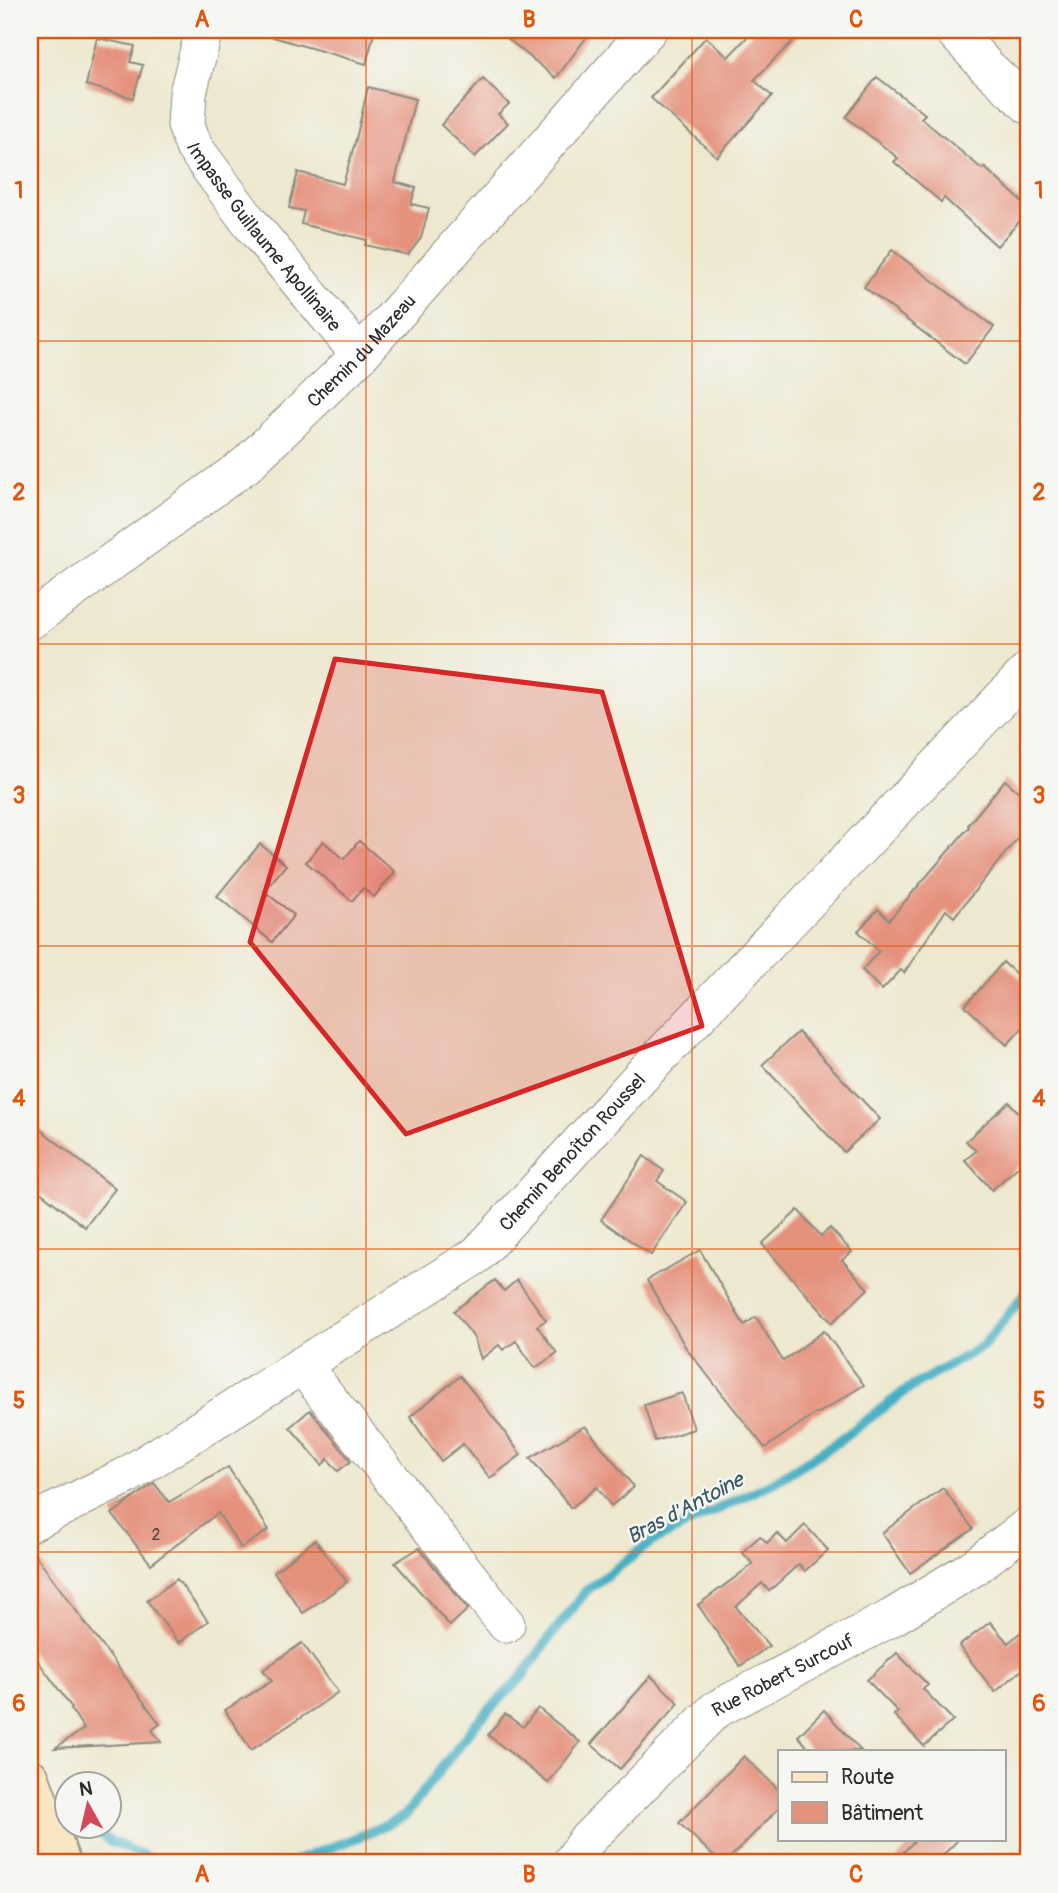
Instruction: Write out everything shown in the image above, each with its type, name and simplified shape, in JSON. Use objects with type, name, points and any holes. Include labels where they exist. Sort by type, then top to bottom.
[{"type":"main road","points":[[32,1785],[58,1855]]},
{"type":"street","name":"Impasse Guillaume Apollinaire","points":[[205,30],[188,93],[186,125],[194,147],[250,223],[360,355]]},
{"type":"street","name":"Chemin du Mazeau","points":[[30,621],[246,465],[360,355],[648,30]]},
{"type":"street","points":[[953,30],[986,66],[1028,105]]},
{"type":"street","name":"Chemin Benoîton Roussel","points":[[30,1523],[126,1476],[477,1255],[645,1072],[1028,671]]},
{"type":"street","points":[[302,1364],[506,1624]]},
{"type":"street","name":"Rue Robert Surcouf","points":[[571,1863],[585,1842],[715,1710],[891,1618],[973,1568],[1028,1526]]},
{"type":"highlighted area","points":[[335,659],[602,692],[702,1026],[406,1134],[250,942]]},
{"type":"building","points":[[274,30],[375,30],[366,64],[273,37]]},
{"type":"building","points":[[497,30],[592,30],[556,78]]},
{"type":"building","points":[[754,30],[804,30],[754,80],[772,96],[717,157],[651,98],[706,37],[728,57]]},
{"type":"building","points":[[97,38],[135,46],[130,62],[143,65],[133,98],[86,85]]},
{"type":"building","points":[[877,77],[925,114],[921,118],[982,169],[984,167],[1028,207],[1028,212],[997,246],[944,198],[941,202],[894,162],[898,158],[846,117]]},
{"type":"building","points":[[483,79],[509,104],[498,114],[508,123],[475,157],[441,125]]},
{"type":"building","points":[[368,87],[415,99],[395,182],[416,188],[411,204],[429,208],[421,238],[408,255],[365,245],[367,240],[301,224],[304,211],[289,208],[298,172],[343,184]]},
{"type":"building","points":[[892,250],[994,327],[965,364],[864,287]]},
{"type":"building","points":[[1005,780],[1028,800],[1028,825],[954,917],[946,910],[904,973],[901,970],[882,990],[862,970],[879,951],[858,931],[878,909],[889,920],[969,827]]},
{"type":"building","points":[[323,841],[344,859],[359,841],[395,872],[374,897],[363,888],[352,901],[306,862]]},
{"type":"building","points":[[260,844],[286,865],[264,891],[294,915],[272,942],[217,896]]},
{"type":"building","points":[[1003,962],[1028,985],[1028,1022],[1007,1045],[965,1006]]},
{"type":"building","points":[[798,1032],[880,1119],[844,1152],[762,1065]]},
{"type":"building","points":[[1009,1102],[1028,1123],[1028,1158],[992,1190],[965,1160],[976,1151],[966,1141]]},
{"type":"building","points":[[30,1121],[115,1189],[85,1227],[30,1184]]},
{"type":"building","points":[[644,1156],[664,1171],[657,1181],[687,1202],[651,1255],[601,1220]]},
{"type":"building","points":[[798,1210],[821,1236],[830,1228],[852,1252],[842,1260],[868,1289],[832,1323],[762,1244]]},
{"type":"building","points":[[700,1250],[744,1325],[756,1317],[783,1361],[824,1331],[864,1385],[816,1413],[765,1448],[686,1348],[647,1280]]},
{"type":"building","points":[[495,1280],[504,1291],[517,1280],[546,1320],[537,1326],[557,1353],[535,1368],[516,1341],[503,1350],[499,1345],[481,1359],[474,1338],[454,1311]]},
{"type":"building","points":[[460,1376],[521,1455],[490,1478],[463,1444],[441,1461],[410,1417]]},
{"type":"building","points":[[682,1393],[694,1429],[655,1441],[644,1405]]},
{"type":"building","points":[[310,1410],[351,1461],[338,1471],[328,1459],[322,1465],[290,1427]]},
{"type":"building","points":[[585,1426],[634,1487],[611,1506],[597,1487],[571,1508],[530,1458]]},
{"type":"building","points":[[228,1467],[269,1530],[241,1548],[218,1513],[151,1564],[112,1514],[154,1483],[169,1502]]},
{"type":"building","points":[[943,1488],[973,1529],[910,1573],[882,1533]]},
{"type":"building","points":[[805,1525],[828,1550],[805,1571],[799,1564],[769,1591],[762,1583],[736,1607],[769,1646],[740,1666],[698,1605],[753,1564],[742,1552],[760,1536],[767,1543],[777,1533],[787,1543]]},
{"type":"building","points":[[315,1540],[347,1582],[303,1613],[274,1572]]},
{"type":"building","points":[[30,1548],[160,1724],[152,1730],[161,1742],[55,1748],[84,1729],[30,1650]]},
{"type":"building","points":[[419,1548],[468,1609],[450,1626],[395,1563]]},
{"type":"building","points":[[177,1579],[208,1621],[179,1643],[147,1601]]},
{"type":"building","points":[[990,1622],[1008,1643],[1028,1626],[1028,1665],[995,1692],[959,1646]]},
{"type":"building","points":[[302,1643],[338,1692],[251,1750],[225,1710],[272,1681],[263,1670]]},
{"type":"building","points":[[897,1653],[928,1685],[923,1689],[953,1720],[924,1746],[894,1715],[898,1712],[867,1680]]},
{"type":"building","points":[[651,1676],[679,1703],[620,1769],[591,1744]]},
{"type":"building","points":[[538,1708],[580,1742],[548,1783],[488,1735],[505,1714],[523,1727]]},
{"type":"building","points":[[824,1710],[860,1750],[810,1750],[798,1736]]},
{"type":"building","points":[[744,1756],[778,1789],[778,1809],[725,1863],[721,1863],[679,1823]]},
{"type":"building","points":[[915,1840],[958,1840],[935,1863],[893,1863]]},
{"type":"waterway","name":"Bras d'Antoine","points":[[291,1863],[405,1816],[476,1723],[522,1677],[587,1590],[653,1541],[774,1482],[839,1441],[908,1389],[983,1346],[1028,1290]]},
{"type":"waterway","name":"Bras d'Antoine","points":[[109,1840],[161,1863]]}]
